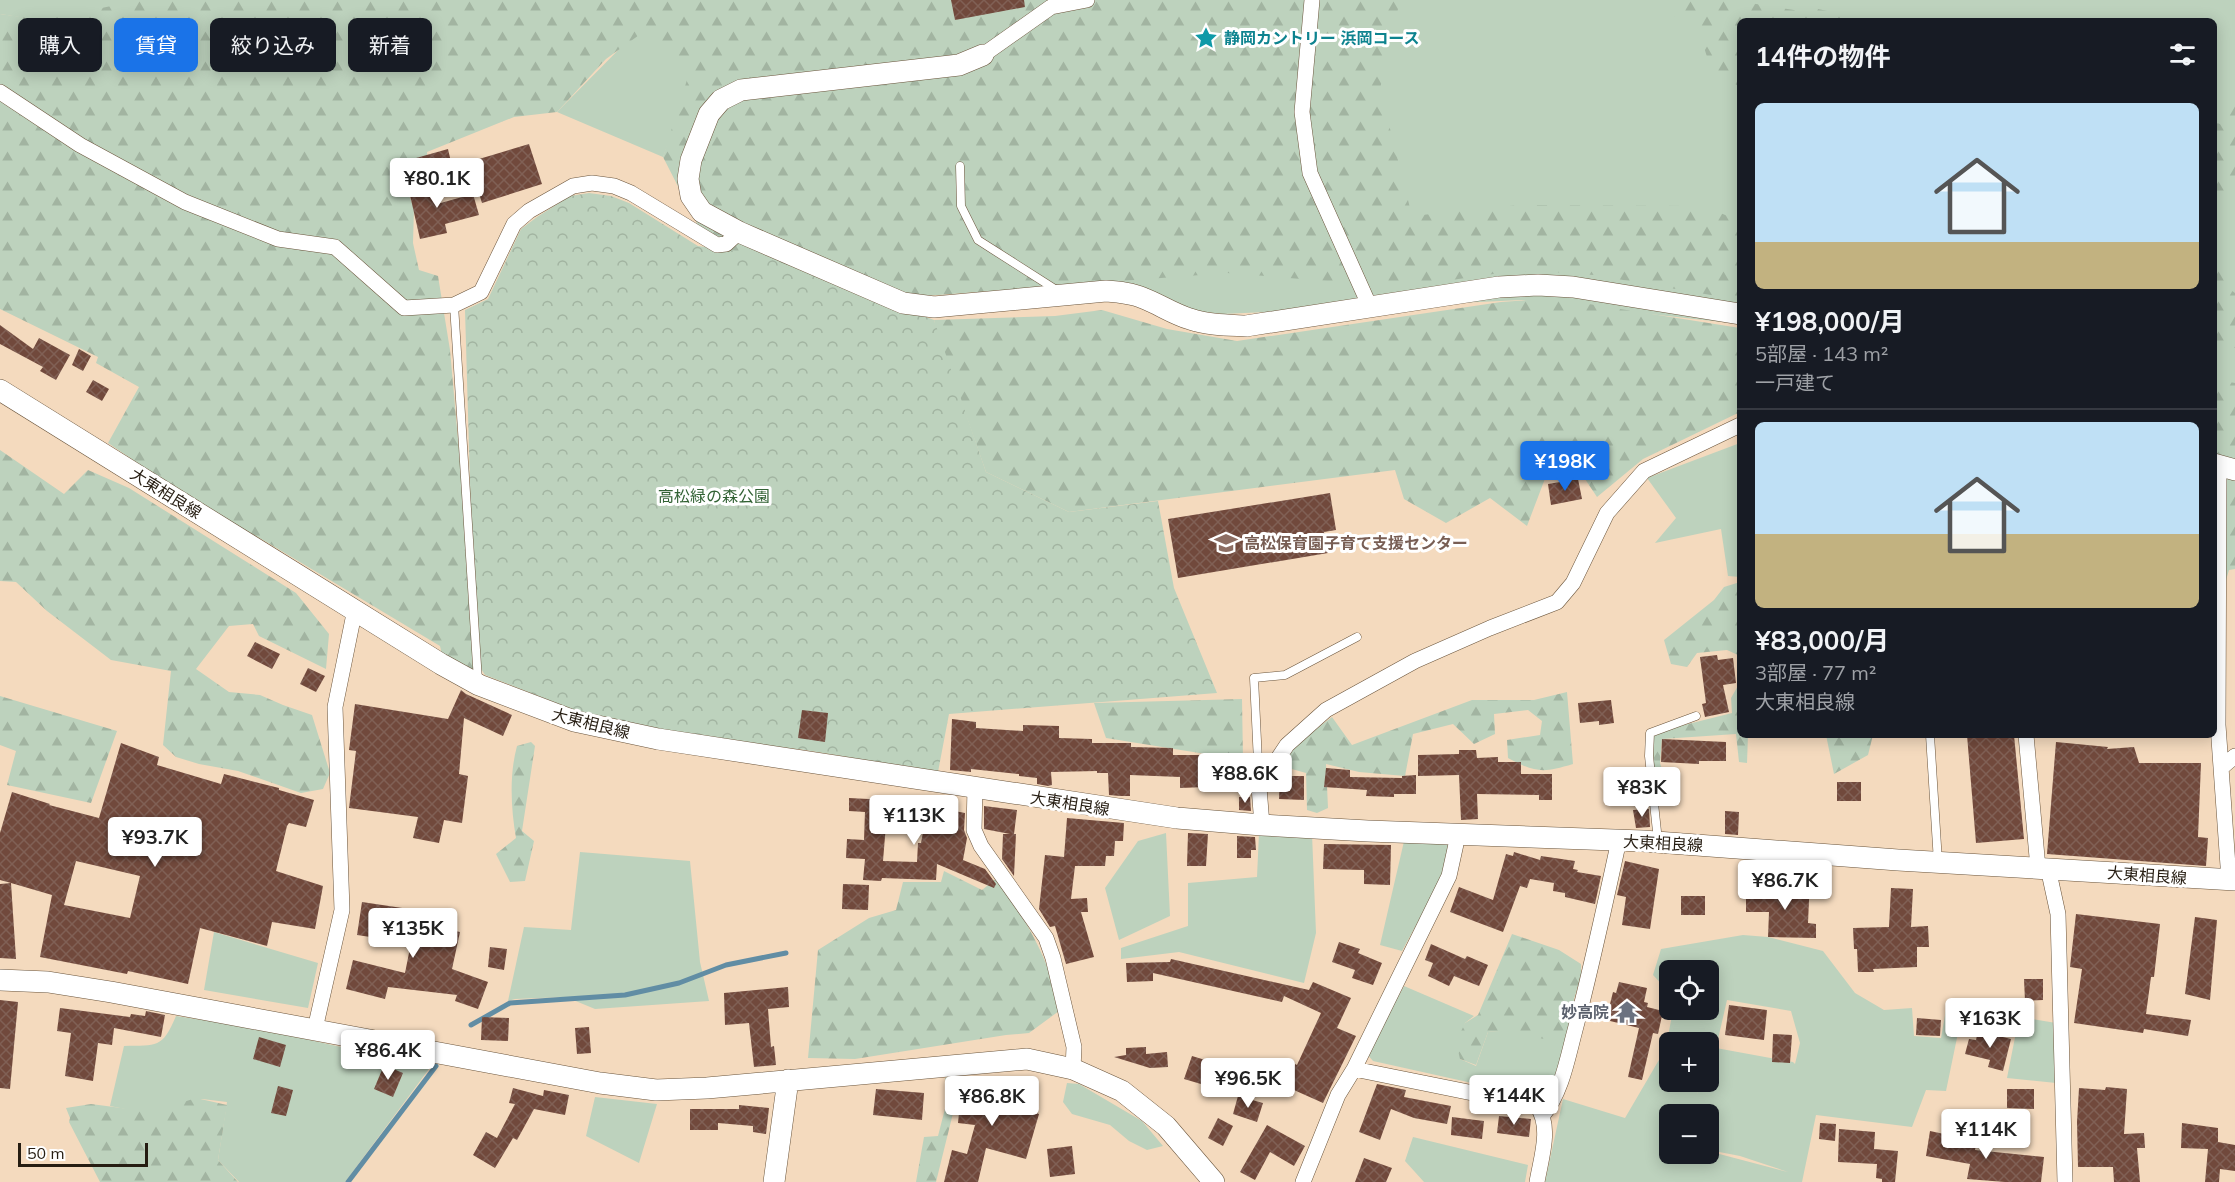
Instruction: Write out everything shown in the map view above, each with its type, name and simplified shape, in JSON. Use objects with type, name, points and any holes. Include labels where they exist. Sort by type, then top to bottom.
[{"type":"street","points":[[1087,0],[1051,7],[983,56],[959,65],[741,90],[721,100],[709,114],[691,160],[688,179],[691,196],[702,212],[739,232],[903,303],[934,307],[1106,291],[1143,297],[1168,312],[1191,320],[1217,325],[1246,326],[1499,287],[1538,285],[1573,287],[1737,314]]},
{"type":"street","points":[[1312,0],[1302,112],[1310,173],[1370,307]]},
{"type":"street","points":[[0,92],[80,145],[184,202],[278,239],[334,247],[404,308],[454,306],[481,292],[514,224],[529,211],[573,186],[592,183],[614,186],[631,193],[717,245],[726,244],[739,232]]},
{"type":"street","name":"大東相良線","points":[[0,390],[478,686],[574,721],[658,739],[1177,818],[1262,825],[1458,835],[1658,842],[2232,880]]},
{"type":"street","points":[[1262,825],[1259,787],[1287,745],[1326,710],[1415,661],[1490,628],[1557,603],[1573,584],[1607,513],[1644,471],[1737,426]]},
{"type":"street","points":[[2223,467],[2218,725],[2232,880]]},
{"type":"street","points":[[315,1029],[342,910],[335,707],[355,609]]},
{"type":"street","points":[[2026,738],[2043,868],[2058,914],[2065,1182]]},
{"type":"street","points":[[2221,768],[2235,756]]},
{"type":"street","points":[[975,788],[974,830],[981,846],[1046,938],[1053,958],[1074,1047],[1073,1069]]},
{"type":"street","points":[[1303,1182],[1338,1095],[1354,1069],[1449,876],[1458,835]]},
{"type":"street","points":[[1543,1115],[1553,1103],[1568,1058],[1619,840]]},
{"type":"street","points":[[0,980],[48,982],[79,987],[600,1083],[656,1090],[707,1088],[1027,1059],[1073,1069],[1122,1091],[1166,1126],[1214,1182]]},
{"type":"street","points":[[1354,1069],[1537,1106],[1543,1115],[1545,1126],[1538,1182]]},
{"type":"street","points":[[774,1182],[788,1080]]},
{"type":"lane","points":[[960,166],[961,206],[978,240],[1064,295]]},
{"type":"lane","points":[[454,306],[478,686]]},
{"type":"lane","points":[[1259,787],[1254,678],[1285,675],[1358,637]]},
{"type":"lane","points":[[1658,842],[1649,758],[1650,733],[1696,716]]},
{"type":"lane","points":[[1930,738],[1938,862]]},
{"type":"green space","points":[[0,0],[470,0],[336,18],[210,18],[210,35],[198,37],[198,18],[114,18],[114,32],[102,30],[102,18],[25,18],[0,14]]},
{"type":"green space","points":[[140,0],[1400,0],[1380,89],[1412,216],[1519,205],[1703,206],[1737,220],[1737,299],[1594,275],[1539,271],[1500,273],[1403,287],[1227,273],[830,301],[709,247],[663,157],[691,67],[646,30],[606,59],[557,112],[514,117],[427,152],[428,174],[404,183],[414,208],[413,243],[419,270],[438,276],[450,350],[478,664],[472,671],[443,659],[440,646],[263,540],[198,504],[108,443],[139,387],[96,363],[98,357],[0,309],[0,14],[29,18],[18,18],[18,72],[102,72],[102,18],[54,18]]},
{"type":"green space","points":[[902,0],[2235,0],[2235,387],[2217,383],[2217,18],[1737,18],[1737,324],[1522,300],[1223,314],[978,287]]},
{"type":"green space","points":[[1666,0],[1731,0],[1800,11],[1818,9],[1832,12],[1842,18],[1737,18],[1737,85],[1721,72],[1710,69],[1699,38],[1688,26],[1662,8]]},
{"type":"green space","points":[[644,24],[696,68],[663,157],[557,112]]},
{"type":"green space","points":[[2235,105],[2235,184],[2217,202],[2217,123],[2223,125]]},
{"type":"green space","name":"高松緑の森公園","points":[[589,193],[611,196],[629,203],[698,246],[758,254],[934,320],[986,472],[1069,512],[1158,501],[1174,588],[1217,693],[949,714],[938,772],[805,750],[668,734],[584,714],[485,675],[478,664],[473,587],[465,310],[488,299],[521,229],[570,196]]},
{"type":"green space","points":[[675,238],[822,302],[935,324],[934,320],[1055,316],[1102,310],[1167,329],[1237,341],[1501,302],[1541,299],[1576,302],[1737,328],[1737,413],[1643,459],[1597,497],[1579,470],[1546,476],[1527,526],[1490,498],[1446,523],[1404,499],[1395,470],[1069,512],[986,472],[935,327],[495,352]]},
{"type":"green space","points":[[2217,266],[2228,288],[2235,293],[2235,348],[2217,341]]},
{"type":"green space","points":[[2217,380],[2235,383],[2235,569],[2229,570],[2217,612]]},
{"type":"green space","points":[[1737,444],[1737,577],[1728,576],[1721,529],[1655,543],[1676,518],[1647,478]]},
{"type":"green space","points":[[0,450],[64,494],[88,470],[129,488],[296,593],[329,634],[326,669],[259,636],[253,624],[229,626],[196,669],[229,692],[260,695],[312,715],[330,773],[323,789],[301,793],[238,771],[176,757],[163,745],[171,671],[111,660],[47,611],[16,582],[0,581]]},
{"type":"green space","points":[[1737,583],[1737,655],[1727,650],[1697,653],[1687,667],[1671,664],[1664,640],[1714,600],[1724,587]]},
{"type":"green space","points":[[1737,688],[1737,738],[1748,738],[1747,763],[1739,762],[1736,734],[1662,739],[1660,763],[1665,779],[1654,782],[1649,758],[1652,736],[1664,730],[1732,713],[1731,698]]},
{"type":"green space","points":[[1567,692],[1573,764],[1563,767],[1547,770],[1533,769],[1508,758],[1507,740],[1540,735],[1542,721],[1528,710],[1494,714],[1495,734],[1474,744],[1453,724],[1413,734],[1405,776],[1359,772],[1326,764],[1328,808],[1317,813],[1307,810],[1306,773],[1281,766],[1294,746],[1332,717],[1352,745],[1472,700],[1534,700]]},
{"type":"green space","points":[[0,696],[117,731],[91,803],[7,785],[16,751],[0,745]]},
{"type":"green space","points":[[1242,699],[1243,760],[1106,738],[1094,703]]},
{"type":"green space","points":[[1827,738],[1872,738],[1868,755],[1834,774]]},
{"type":"green space","points":[[531,742],[535,746],[522,831],[534,841],[525,881],[510,882],[496,854],[516,838],[512,792],[514,757],[517,746]]},
{"type":"green space","points":[[1166,833],[1170,916],[1119,940],[1105,888],[1138,841]]},
{"type":"green space","points":[[1259,833],[1312,834],[1316,933],[1304,983],[1179,952],[1121,959],[1121,948],[1188,926],[1188,883],[1257,877]]},
{"type":"green space","points":[[1405,837],[1455,840],[1439,883],[1402,951],[1380,945]]},
{"type":"green space","points":[[580,852],[690,861],[700,962],[709,1001],[595,1009],[566,997],[508,1001],[524,927],[571,930]]},
{"type":"green space","points":[[944,871],[982,890],[998,877],[1036,941],[1050,975],[1059,1011],[1029,1033],[855,1059],[808,1058],[818,950],[869,918],[896,910],[903,882],[941,882]]},
{"type":"green space","points":[[214,932],[318,963],[308,1008],[204,990]]},
{"type":"green space","points":[[1512,934],[1559,950],[1581,964],[1581,976],[1574,999],[1568,1040],[1488,1032],[1476,1065],[1460,1059],[1456,1042],[1465,1023],[1478,1015]]},
{"type":"green space","points":[[1743,935],[1768,937],[1823,951],[1855,993],[1884,1010],[1912,1008],[1914,1036],[1941,1038],[1946,1010],[1958,1033],[1946,1091],[1926,1090],[1912,1127],[1816,1115],[1802,1182],[1545,1182],[1563,1099],[1625,1118],[1659,1060],[1659,1092],[1698,1092],[1698,1094],[1698,1092],[1719,1092],[1719,1049],[1795,1064],[1800,1043],[1791,1011],[1727,1000],[1719,1035],[1719,1032],[1669,1032],[1671,1020],[1719,1020],[1719,960],[1659,960],[1659,981],[1653,975],[1661,949]]},
{"type":"green space","points":[[1404,986],[1474,1016],[1465,1023],[1460,1059],[1476,1066],[1488,1032],[1503,1031],[1568,1040],[1549,1100],[1373,1061],[1367,1054]]},
{"type":"green space","points":[[176,1016],[256,1028],[422,1065],[429,1069],[345,1182],[239,1182],[218,1160],[227,1102],[202,1099],[150,1114],[110,1106],[124,1046],[144,1046],[157,1043],[167,1034]]},
{"type":"green space","points":[[2019,1017],[2056,1023],[2056,1083],[2007,1078]]},
{"type":"green space","points":[[955,1075],[957,1097],[936,1182],[916,1182],[924,1137],[938,1136],[948,1097],[945,1078]]},
{"type":"green space","points":[[1067,1083],[1079,1084],[1142,1121],[1163,1146],[1147,1150],[1129,1141],[1110,1125],[1072,1114],[1063,1102]]},
{"type":"green space","points":[[595,1097],[657,1104],[639,1163],[586,1136]]},
{"type":"green space","points":[[196,1098],[227,1105],[218,1160],[238,1182],[100,1182],[69,1122],[70,1118],[66,1108],[91,1104],[152,1112]]},
{"type":"green space","points":[[1413,1137],[1528,1165],[1525,1182],[1424,1182],[1405,1161]]},
{"type":"building","points":[[951,0],[1024,0],[1025,7],[955,20]]},
{"type":"building","points":[[529,144],[542,184],[482,203],[469,162]]},
{"type":"building","points":[[448,149],[451,162],[412,172],[409,160]]},
{"type":"building","points":[[429,176],[437,204],[473,194],[479,215],[445,224],[447,233],[420,239],[407,182]]},
{"type":"building","points":[[0,325],[33,349],[39,338],[70,355],[56,380],[40,371],[43,367],[0,344]]},
{"type":"building","points":[[79,349],[91,356],[83,371],[72,365]]},
{"type":"building","points":[[93,380],[109,389],[102,401],[86,392]]},
{"type":"building","points":[[1578,479],[1582,499],[1551,505],[1548,484]]},
{"type":"building","points":[[1330,493],[1336,530],[1324,532],[1328,553],[1178,578],[1168,519]]},
{"type":"building","points":[[255,642],[280,654],[272,669],[247,656]]},
{"type":"building","points":[[1717,655],[1718,660],[1733,658],[1736,683],[1723,685],[1729,712],[1705,717],[1702,704],[1706,703],[1700,657]]},
{"type":"building","points":[[308,668],[325,676],[316,692],[300,684]]},
{"type":"building","points":[[461,690],[512,715],[503,736],[464,718],[459,774],[468,776],[462,823],[444,820],[439,843],[413,838],[418,817],[349,808],[356,751],[349,750],[355,704],[448,719]]},
{"type":"building","points":[[1611,700],[1614,723],[1599,725],[1599,721],[1580,723],[1578,703]]},
{"type":"building","points":[[802,710],[828,713],[825,742],[798,738]]},
{"type":"building","points":[[952,719],[976,722],[976,728],[1023,731],[1023,725],[1059,726],[1059,738],[1092,739],[1092,743],[1131,743],[1131,747],[1173,748],[1173,755],[1202,755],[1201,761],[1232,761],[1233,786],[1180,788],[1180,777],[1130,775],[1130,796],[1120,796],[1109,795],[1108,773],[1097,773],[1097,771],[1051,772],[1052,785],[1048,786],[1037,784],[1037,778],[1019,776],[1019,774],[971,769],[971,772],[950,770]]},
{"type":"building","points":[[1967,738],[2014,738],[2024,839],[1976,843]]},
{"type":"building","points":[[1662,739],[1726,742],[1726,761],[1699,761],[1699,764],[1661,762]]},
{"type":"building","points":[[2056,742],[2108,747],[2107,749],[2134,747],[2139,763],[2201,763],[2198,837],[2208,838],[2206,866],[2047,854]]},
{"type":"building","points":[[121,743],[159,757],[157,765],[221,784],[224,774],[279,788],[279,790],[314,800],[306,827],[289,823],[287,826],[276,871],[323,886],[315,929],[272,922],[267,946],[200,928],[188,984],[128,971],[127,974],[40,957],[52,895],[0,880],[0,833],[12,792],[49,805],[99,818]],"holes":[[[76,861],[140,876],[130,918],[64,905]]]},
{"type":"building","points":[[1459,750],[1476,750],[1477,758],[1498,757],[1498,762],[1521,762],[1521,774],[1552,774],[1552,800],[1539,800],[1539,795],[1477,794],[1478,819],[1461,820],[1459,775],[1418,776],[1418,755],[1459,754]]},
{"type":"building","points":[[1326,768],[1350,770],[1350,777],[1402,778],[1402,776],[1416,775],[1416,794],[1394,794],[1394,797],[1366,796],[1367,790],[1324,787]]},
{"type":"building","points":[[1280,776],[1304,776],[1304,800],[1279,799]]},
{"type":"building","points":[[1837,782],[1861,782],[1861,801],[1837,801]]},
{"type":"building","points":[[1239,797],[1250,797],[1251,811],[1239,810]]},
{"type":"building","points":[[849,798],[888,800],[883,861],[917,862],[918,843],[921,843],[928,806],[965,813],[964,830],[967,838],[963,860],[985,869],[996,884],[994,888],[937,864],[936,880],[882,878],[881,881],[863,880],[865,859],[846,858],[847,839],[864,840],[865,812],[849,811]]},
{"type":"building","points":[[984,806],[1017,810],[1014,834],[1016,834],[1014,876],[1002,859],[1003,834],[1010,834],[984,829]]},
{"type":"building","points":[[1649,809],[1650,827],[1636,828],[1633,810]]},
{"type":"building","points":[[1725,811],[1739,812],[1738,835],[1725,834]]},
{"type":"building","points":[[1067,818],[1124,823],[1123,841],[1115,841],[1114,856],[1106,856],[1105,866],[1075,866],[1071,899],[1087,898],[1088,912],[1081,912],[1094,957],[1066,964],[1055,926],[1050,927],[1039,909],[1045,855],[1064,857]]},
{"type":"building","points":[[1188,833],[1208,834],[1206,866],[1187,866]]},
{"type":"building","points":[[1237,836],[1255,837],[1256,850],[1251,850],[1251,858],[1237,858]]},
{"type":"building","points":[[1324,844],[1391,845],[1390,885],[1364,884],[1364,870],[1323,869]]},
{"type":"building","points":[[1514,852],[1540,860],[1541,856],[1575,861],[1573,869],[1578,870],[1577,872],[1601,876],[1595,904],[1565,897],[1565,893],[1553,891],[1554,883],[1530,879],[1527,888],[1520,886],[1503,932],[1450,912],[1459,887],[1493,900],[1506,854],[1513,856]]},
{"type":"building","points":[[1625,861],[1659,869],[1650,929],[1622,925],[1626,897],[1617,895]]},
{"type":"building","points":[[1796,878],[1810,878],[1808,923],[1816,924],[1816,938],[1768,937],[1769,912],[1746,912],[1746,892],[1796,894]]},
{"type":"building","points":[[11,883],[16,959],[0,958],[0,884]]},
{"type":"building","points":[[843,884],[869,885],[868,910],[842,909]]},
{"type":"building","points":[[1891,888],[1913,889],[1911,927],[1928,926],[1929,947],[1917,947],[1917,967],[1858,972],[1853,928],[1889,927]]},
{"type":"building","points":[[1681,896],[1705,896],[1705,915],[1681,915]]},
{"type":"building","points":[[362,902],[409,909],[407,921],[460,932],[452,969],[488,982],[478,1009],[455,1001],[457,995],[388,987],[385,999],[346,989],[353,960],[405,973],[411,943],[357,935]]},
{"type":"building","points":[[2076,914],[2160,924],[2154,977],[2151,977],[2146,1014],[2191,1020],[2188,1036],[2144,1029],[2143,1033],[2074,1023],[2082,969],[2070,967]]},
{"type":"building","points":[[2195,917],[2217,920],[2210,1000],[2185,994]]},
{"type":"building","points":[[1339,942],[1360,949],[1358,953],[1382,963],[1373,985],[1352,978],[1355,970],[1332,962]]},
{"type":"building","points":[[1431,944],[1465,959],[1467,956],[1488,965],[1479,986],[1454,976],[1449,986],[1428,976],[1433,963],[1425,960]]},
{"type":"building","points":[[490,947],[507,949],[504,970],[488,967]]},
{"type":"building","points":[[1171,959],[1309,990],[1313,982],[1351,998],[1337,1028],[1356,1036],[1323,1103],[1285,1086],[1321,1013],[1284,996],[1282,1002],[1153,973],[1153,981],[1127,982],[1126,963],[1170,962]]},
{"type":"building","points":[[2024,979],[2043,979],[2043,1000],[2025,1001]]},
{"type":"building","points":[[1619,982],[1647,988],[1644,1002],[1648,1003],[1647,1007],[1659,1010],[1659,1020],[1661,1020],[1658,1034],[1653,1033],[1642,1080],[1628,1077],[1639,1028],[1606,1020],[1613,992],[1616,993]]},
{"type":"building","points":[[788,987],[789,1007],[768,1009],[771,1047],[774,1046],[776,1065],[754,1067],[749,1023],[725,1025],[724,993]]},
{"type":"building","points":[[0,1000],[18,1002],[10,1089],[0,1088]]},
{"type":"building","points":[[1729,1005],[1767,1010],[1764,1040],[1725,1035]]},
{"type":"building","points":[[60,1008],[130,1017],[131,1014],[145,1016],[146,1011],[165,1015],[161,1037],[114,1028],[112,1045],[98,1043],[93,1081],[65,1076],[71,1033],[57,1031]]},
{"type":"building","points":[[482,1017],[509,1018],[508,1041],[481,1040]]},
{"type":"building","points":[[1917,1018],[1941,1020],[1940,1036],[1916,1035]]},
{"type":"building","points":[[589,1027],[591,1053],[577,1054],[575,1028]]},
{"type":"building","points":[[1978,1031],[2011,1039],[2003,1071],[1988,1067],[1990,1060],[1965,1054],[1969,1039],[1976,1040]]},
{"type":"building","points":[[1773,1034],[1792,1035],[1790,1063],[1772,1062]]},
{"type":"building","points":[[259,1037],[286,1045],[280,1067],[253,1059]]},
{"type":"building","points":[[1146,1047],[1146,1054],[1167,1052],[1168,1067],[1150,1068],[1114,1057],[1126,1055],[1126,1048]]},
{"type":"building","points":[[1192,1056],[1235,1069],[1228,1092],[1184,1079]]},
{"type":"building","points":[[384,1065],[403,1073],[393,1097],[374,1089]]},
{"type":"building","points":[[996,1080],[1030,1089],[1024,1109],[1039,1114],[1026,1159],[986,1148],[978,1182],[944,1182],[952,1150],[967,1154],[975,1125],[958,1123],[962,1082],[995,1085]]},
{"type":"building","points":[[1377,1084],[1406,1090],[1404,1097],[1451,1106],[1447,1124],[1414,1118],[1391,1109],[1380,1140],[1359,1132]]},
{"type":"building","points":[[278,1086],[293,1090],[286,1116],[271,1113]]},
{"type":"building","points":[[2106,1087],[2127,1089],[2124,1134],[2144,1133],[2145,1148],[2137,1148],[2140,1182],[2114,1182],[2113,1167],[2078,1167],[2079,1088],[2105,1090]]},
{"type":"building","points":[[513,1088],[543,1096],[544,1090],[569,1095],[565,1115],[534,1109],[517,1140],[513,1138],[495,1168],[473,1155],[486,1132],[497,1138],[515,1104],[509,1103]]},
{"type":"building","points":[[876,1089],[924,1093],[922,1120],[873,1115]]},
{"type":"building","points":[[2007,1089],[2034,1089],[2034,1109],[2007,1108]]},
{"type":"building","points":[[1238,1096],[1263,1103],[1257,1122],[1233,1114]]},
{"type":"building","points":[[739,1105],[769,1108],[766,1134],[753,1132],[753,1126],[718,1123],[718,1130],[690,1130],[690,1109],[739,1109]]},
{"type":"building","points":[[1499,1116],[1531,1119],[1529,1137],[1497,1133]]},
{"type":"building","points":[[1452,1117],[1484,1121],[1482,1139],[1451,1135]]},
{"type":"building","points":[[1218,1118],[1233,1126],[1223,1146],[1208,1138]]},
{"type":"building","points":[[1820,1123],[1836,1124],[1835,1141],[1819,1139]]},
{"type":"building","points":[[2182,1123],[2218,1128],[2218,1142],[2235,1145],[2235,1171],[2220,1169],[2219,1182],[2205,1182],[2208,1149],[2181,1148]]},
{"type":"building","points":[[1267,1125],[1305,1146],[1294,1166],[1270,1152],[1255,1180],[1240,1172]]},
{"type":"building","points":[[1839,1129],[1875,1132],[1874,1149],[1898,1151],[1895,1182],[1882,1182],[1882,1179],[1876,1178],[1877,1164],[1838,1162]]},
{"type":"building","points":[[1930,1131],[1977,1141],[1975,1150],[2044,1157],[2041,1182],[1967,1179],[1970,1164],[1926,1156]]},
{"type":"building","points":[[1072,1146],[1075,1174],[1050,1177],[1047,1149]]},
{"type":"building","points":[[1364,1158],[1392,1168],[1386,1182],[1355,1182]]},
{"type":"waterway","points":[[471,1025],[510,1003],[625,995],[679,983],[726,965],[786,953]]},
{"type":"waterway","points":[[348,1182],[436,1066]]},
{"type":"place","name":"静岡カントリー 浜岡コース","points":[[1206,38]]},
{"type":"place","name":"高松保育園子育て支援センター","points":[[1226,543]]},
{"type":"place","name":"妙高院","points":[[1627,1012]]}]
